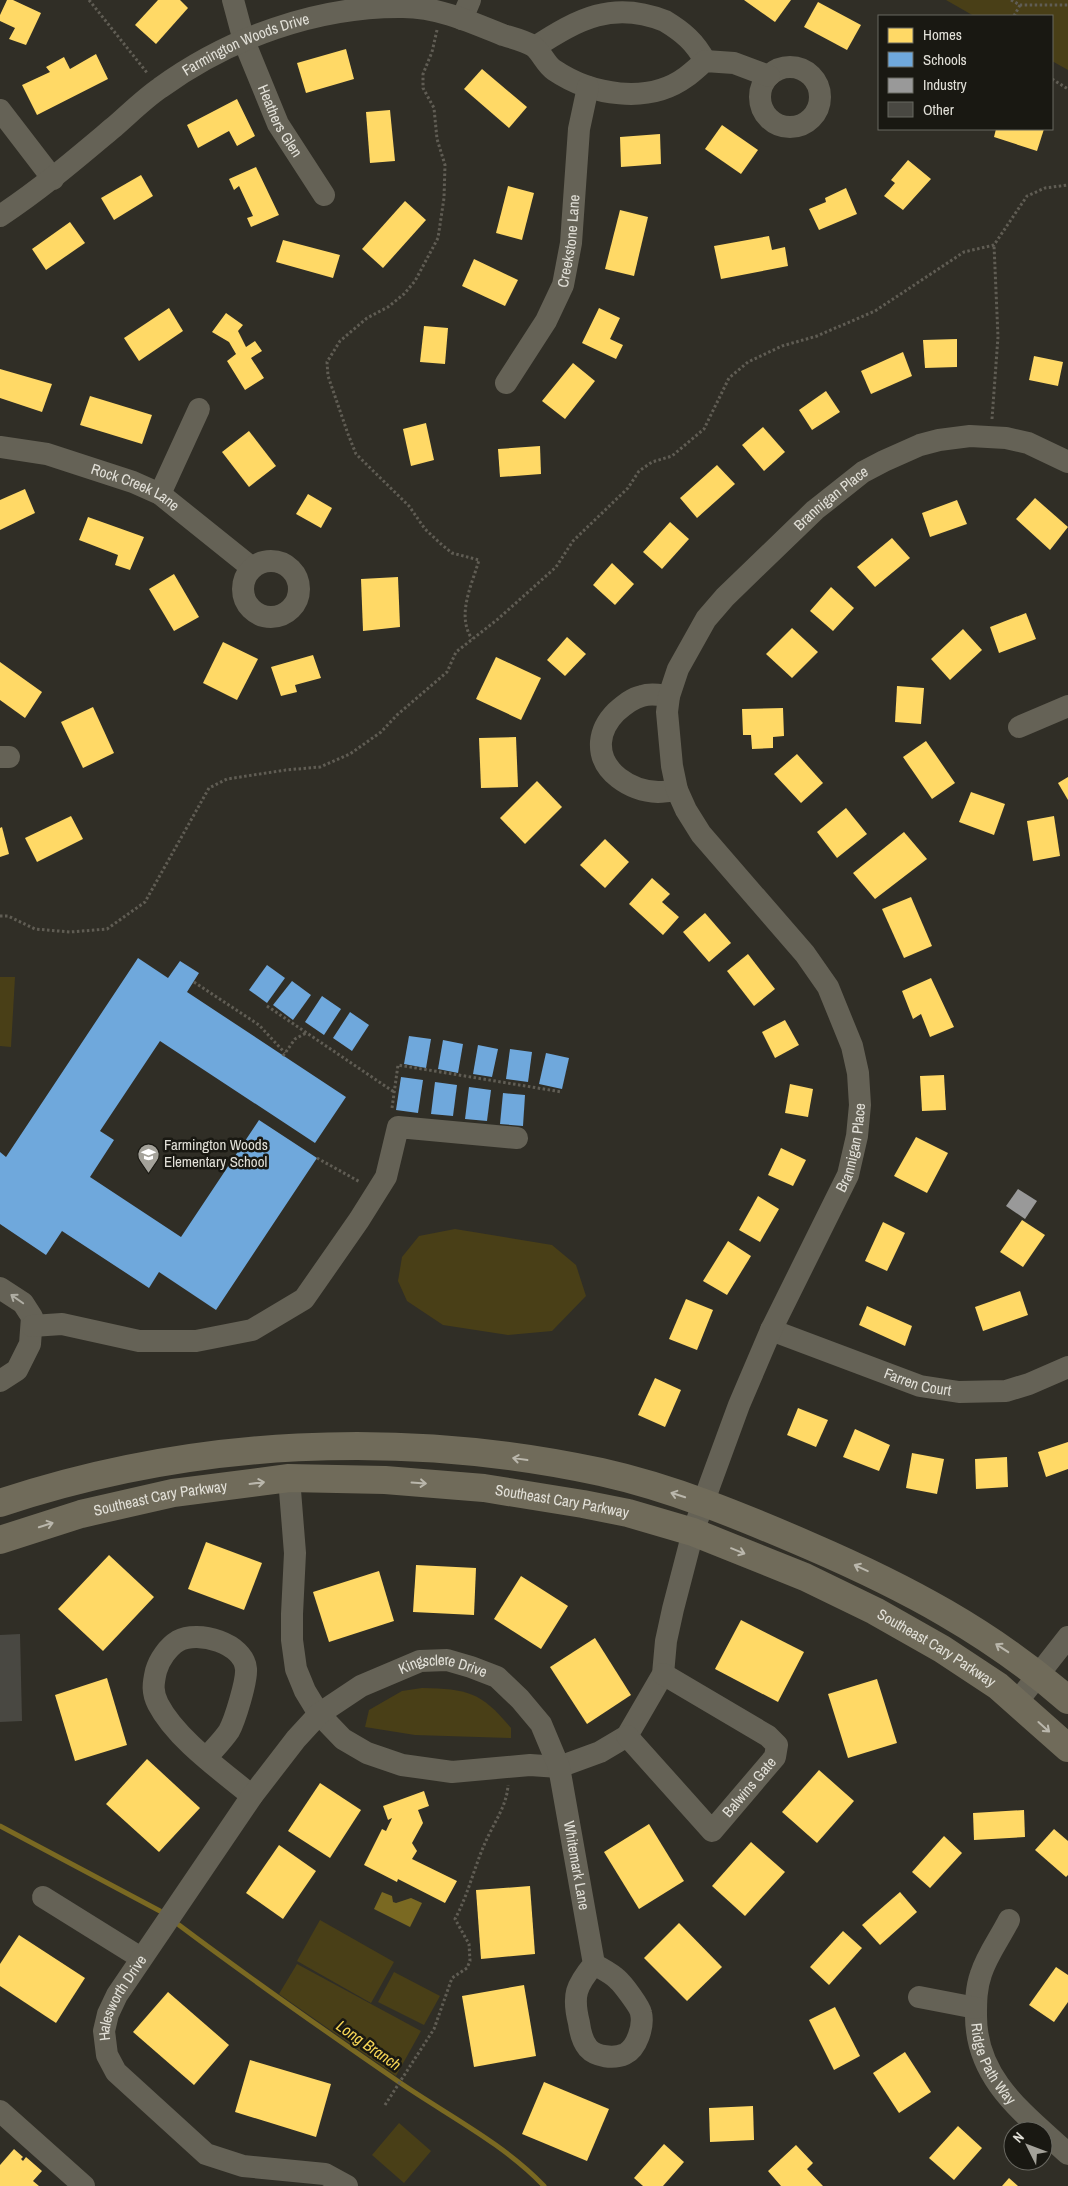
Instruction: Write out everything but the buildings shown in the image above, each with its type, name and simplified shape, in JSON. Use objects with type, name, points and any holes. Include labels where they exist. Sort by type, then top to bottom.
[{"type":"main road","points":[[0,1503],[74,1480],[164,1461],[266,1449],[365,1446],[450,1450],[556,1464],[603,1473],[703,1503],[769,1528],[901,1587],[952,1615],[1017,1658],[1068,1700]]},
{"type":"main road","name":"Southeast Cary Parkway","points":[[0,1540],[82,1514],[173,1493],[289,1478],[385,1480],[484,1488],[583,1504],[693,1532],[805,1577],[875,1610],[942,1649],[998,1686],[1068,1748]]},
{"type":"street","name":"Heathers Glen","points":[[233,0],[244,41],[278,124],[324,195]]},
{"type":"street","name":"Farmington Woods Drive","points":[[0,216],[53,178],[158,89],[183,72],[244,41],[286,24],[321,14],[404,7],[458,11],[535,47]]},
{"type":"street","points":[[704,61],[690,37],[651,13],[633,8],[603,9],[584,16],[535,47],[552,69],[588,87],[613,93],[638,94],[664,88],[686,78],[704,61],[734,63],[769,76]]},
{"type":"street","name":"Creekstone Lane","points":[[506,383],[546,321],[563,285],[571,243],[580,129],[588,87]]},
{"type":"street","points":[[0,110],[53,178]]},
{"type":"street","points":[[160,494],[199,409]]},
{"type":"street","name":"Brannigan Place","points":[[693,1532],[739,1405],[771,1330],[848,1175],[859,1121],[858,1072],[852,1046],[834,1001],[811,962],[702,834],[686,810],[677,790],[671,757],[667,712],[669,696],[678,669],[706,619],[725,597],[815,510],[863,472],[901,452],[920,445],[953,438],[990,437],[1028,443],[1068,462]]},
{"type":"street","name":"Rock Creek Lane","points":[[0,447],[47,454],[133,482],[160,494],[252,568]]},
{"type":"street","points":[[669,696],[642,696],[626,703],[613,715],[606,725],[601,749],[604,762],[623,781],[642,789],[658,792],[677,790]]},
{"type":"street","points":[[1019,728],[1068,706]]},
{"type":"street","points":[[32,1326],[62,1324],[139,1341],[196,1341],[252,1330],[304,1299],[359,1220],[386,1177],[398,1127],[517,1138]]},
{"type":"street","points":[[0,1288],[23,1303],[32,1317],[30,1344],[18,1370],[0,1382]]},
{"type":"street","name":"Farren Court","points":[[771,1330],[920,1386],[959,1392],[1006,1391],[1046,1378],[1068,1367]]},
{"type":"street","points":[[289,1478],[295,1553],[292,1640],[296,1670],[305,1691],[319,1714],[343,1739],[367,1754],[402,1765],[452,1772],[530,1765],[559,1767],[600,1752],[627,1736],[663,1674],[666,1641],[693,1532]]},
{"type":"street","points":[[207,1758],[229,1730],[240,1700],[246,1670],[243,1658],[238,1650],[213,1640],[191,1637],[178,1642],[165,1654],[157,1667],[152,1687],[157,1703],[167,1720],[181,1736],[207,1758],[252,1796]]},
{"type":"street","points":[[1017,1702],[1037,1674],[1068,1637]]},
{"type":"street","name":"Kingsclere Drive","points":[[319,1714],[361,1686],[390,1672],[420,1661],[447,1660],[497,1677],[520,1699],[541,1724],[559,1767]]},
{"type":"street","name":"Balwins Gate","points":[[627,1736],[712,1831],[775,1757],[777,1745],[768,1736],[663,1674]]},
{"type":"street","name":"Halesworth Drive","points":[[319,1714],[296,1739],[252,1796],[141,1958],[117,1995],[108,2014],[104,2031],[107,2055],[116,2072],[206,2154],[243,2166],[325,2174],[347,2186]]},
{"type":"street","name":"Whitemark Lane","points":[[559,1767],[594,1964]]},
{"type":"street","points":[[43,1897],[141,1958]]},
{"type":"street","name":"Ridge Path Way","points":[[1009,1920],[981,1973],[977,1988],[976,2008],[979,2045],[988,2069],[998,2086],[1068,2154]]},
{"type":"street","name":"Ridge Path Way","points":[[919,1997],[976,2008]]},
{"type":"street","points":[[5,2124],[84,2186]]},
{"type":"path","points":[[89,0],[158,89]]},
{"type":"path","points":[[1011,0],[1020,5],[1068,5]]},
{"type":"path","points":[[1015,15],[1020,5]]},
{"type":"path","points":[[458,11],[432,52],[423,74],[424,88],[434,108],[438,139],[445,165],[444,198],[438,238],[415,281],[404,294],[388,307],[367,318],[340,341],[328,362],[331,384],[356,454],[410,506],[426,529],[441,544],[452,553],[479,560],[465,606],[466,630],[472,639]]},
{"type":"path","points":[[1053,80],[1068,89]]},
{"type":"path","points":[[990,437],[998,337],[994,245],[1027,196],[1045,188],[1068,185]]},
{"type":"path","points":[[0,916],[8,916],[35,929],[70,932],[108,929],[145,902],[210,788],[227,779],[320,767],[350,754],[381,732],[397,715],[447,672],[456,652],[498,619],[556,567],[573,541],[628,488],[639,471],[652,462],[672,456],[704,429],[730,378],[748,362],[782,346],[818,336],[875,311],[964,252],[994,245]]},
{"type":"path","points":[[194,982],[259,1025],[284,1054],[295,1039],[306,1033]]},
{"type":"path","points":[[266,1006],[394,1092]]},
{"type":"path","points":[[385,2105],[434,2030],[452,1978],[466,1968],[470,1961],[469,1944],[463,1930],[455,1919],[464,1902],[468,1884],[484,1844],[508,1791],[509,1767]]},
{"type":"shaded area","points":[[946,0],[1068,0],[1068,70],[1053,62],[1053,15],[972,15]]},
{"type":"shaded area","points":[[0,977],[15,977],[11,1047],[0,1046]]},
{"type":"shaded area","points":[[455,1229],[552,1245],[576,1265],[586,1296],[552,1331],[508,1335],[443,1325],[407,1301],[398,1281],[402,1257],[419,1236]]},
{"type":"shaded area","points":[[422,1688],[462,1692],[482,1700],[511,1728],[511,1738],[415,1735],[365,1727],[369,1710],[402,1691]]},
{"type":"shaded area","points":[[382,1892],[392,1896],[393,1902],[396,1903],[411,1898],[422,1903],[410,1927],[374,1909]]},
{"type":"shaded area","points":[[320,1920],[394,1962],[371,2003],[297,1961]]},
{"type":"shaded area","points":[[297,1964],[421,2031],[396,2076],[279,1994]]},
{"type":"shaded area","points":[[394,1972],[440,1996],[424,2025],[378,2002]]},
{"type":"shaded area","points":[[399,2123],[431,2151],[404,2183],[372,2155]]},
{"type":"waterway","name":"Long Branch","points":[[0,1826],[160,1911]]},
{"type":"waterway","name":"Long Branch","points":[[179,1925],[371,2063],[493,2143],[511,2156],[544,2186]]},
{"type":"place","name":"Farmington Woods Elementary School","points":[[148,1173]]}]
